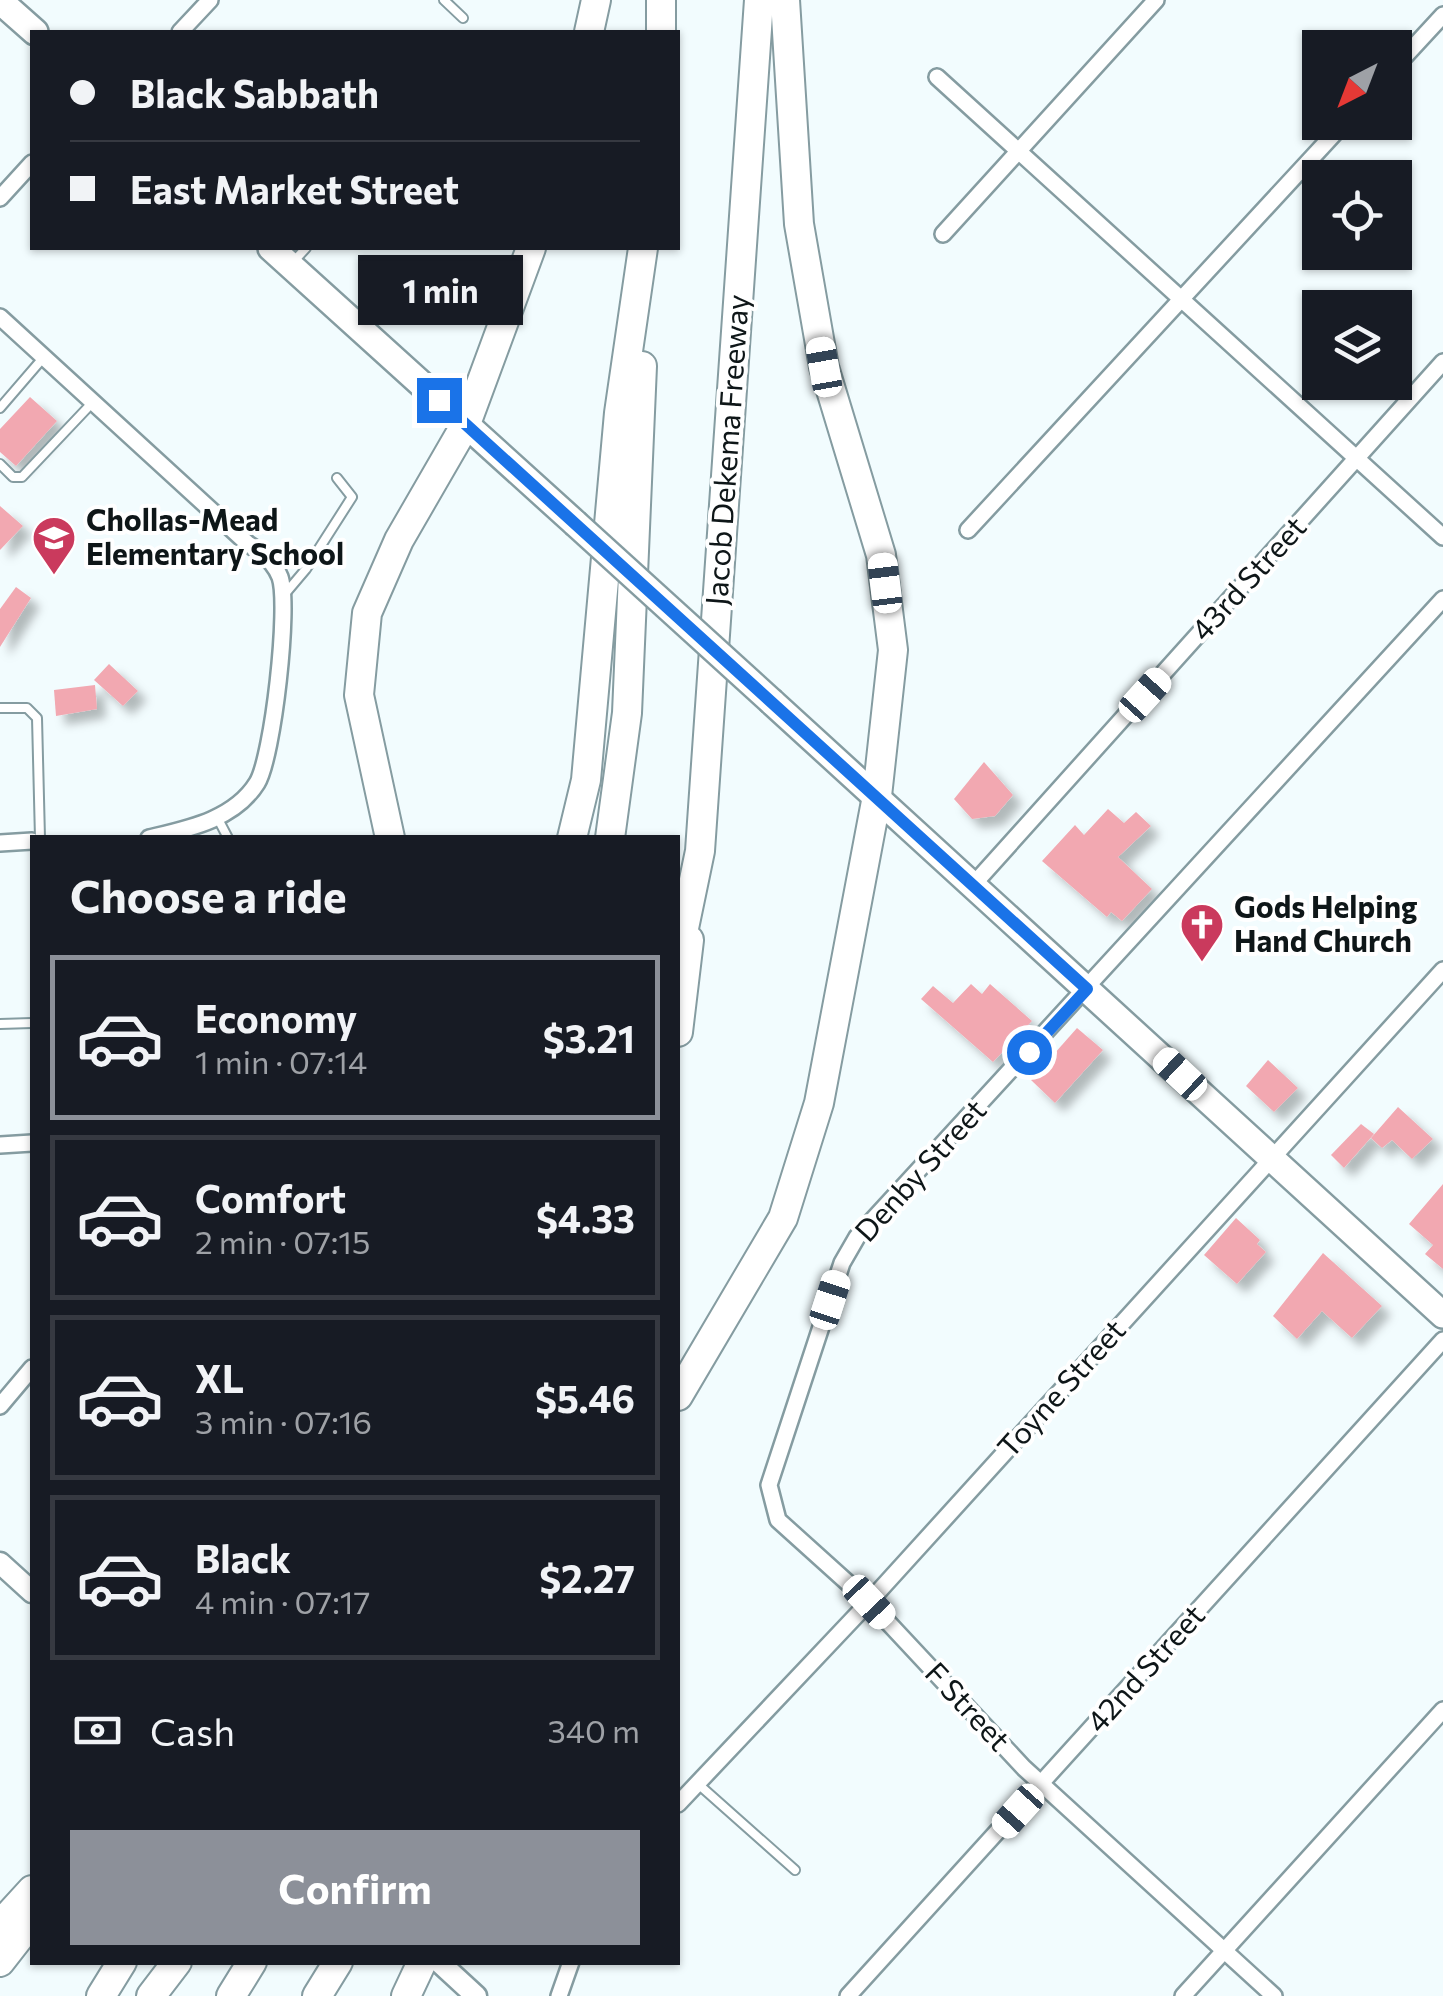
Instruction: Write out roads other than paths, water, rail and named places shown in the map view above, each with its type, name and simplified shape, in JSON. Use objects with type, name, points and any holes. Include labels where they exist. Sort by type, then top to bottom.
[{"type":"highway","points":[[589,30],[596,0]]},
{"type":"highway","points":[[661,30],[662,0]]},
{"type":"highway","name":"Jacob Dekema Freeway","points":[[680,948],[700,851],[759,0]]},
{"type":"highway","points":[[680,1393],[783,1218],[818,1103],[876,796],[893,650],[881,555],[824,367],[798,224],[785,0]]},
{"type":"highway","points":[[389,835],[359,695],[367,613],[399,540],[466,424],[530,250]]},
{"type":"highway","points":[[573,835],[586,780],[619,413],[643,250]]},
{"type":"highway","points":[[610,835],[626,713],[651,250]]},
{"type":"highway","points":[[680,1016],[700,851]]},
{"type":"highway","points":[[0,1925],[30,1892]]},
{"type":"highway","points":[[0,1962],[30,1924]]},
{"type":"highway","points":[[100,1996],[120,1965]]},
{"type":"highway","points":[[150,1996],[175,1965]]},
{"type":"highway","points":[[231,1996],[250,1965]]},
{"type":"highway","points":[[317,1996],[336,1965]]},
{"type":"highway","points":[[406,1996],[421,1965]]},
{"type":"main road","points":[[0,1],[33,30]]},
{"type":"main road","points":[[298,256],[466,424],[1443,1315]]},
{"type":"street","points":[[182,30],[210,0]]},
{"type":"street","points":[[943,234],[1156,0]]},
{"type":"street","points":[[1412,49],[1443,15]]},
{"type":"street","points":[[937,77],[1443,537]]},
{"type":"street","points":[[968,530],[1184,302],[1329,140]]},
{"type":"street","points":[[0,198],[30,165]]},
{"type":"street","points":[[0,317],[248,544],[265,554],[279,575],[284,595],[268,749],[257,783],[230,811],[192,828],[162,835]]},
{"type":"street","name":"43rd Street","points":[[973,885],[1443,362]]},
{"type":"street","name":"Denby Street","points":[[770,1484],[842,1263],[857,1237],[1443,599]]},
{"type":"street","points":[[0,844],[30,841]]},
{"type":"street","name":"Toyne Street","points":[[680,1802],[869,1602],[1443,970]]},
{"type":"street","points":[[0,1145],[30,1144]]},
{"type":"street","name":"42nd Street","points":[[848,1996],[1443,1340]]},
{"type":"street","points":[[0,1406],[30,1370]]},
{"type":"street","name":"F Street","points":[[770,1484],[778,1520],[869,1602],[1042,1784],[1274,1996]]},
{"type":"street","points":[[0,1563],[30,1590]]},
{"type":"street","points":[[1183,1996],[1443,1710]]},
{"type":"street","points":[[442,1965],[476,1996]]},
{"type":"street","points":[[559,1996],[570,1965]]},
{"type":"lane","points":[[444,0],[464,18]]},
{"type":"lane","points":[[0,408],[43,358]]},
{"type":"lane","points":[[0,464],[13,476],[22,476],[93,402]]},
{"type":"lane","points":[[284,595],[306,569],[352,497],[337,478]]},
{"type":"lane","points":[[0,708],[27,708],[37,718],[40,835]]},
{"type":"lane","points":[[217,816],[226,835]]},
{"type":"lane","points":[[0,1024],[30,1022]]},
{"type":"lane","points":[[697,1783],[794,1870]]},
{"type":"place","name":"Chollas-Mead Elementary School","points":[[54,576]]},
{"type":"place","name":"Gods Helping Hand Church","points":[[1202,963]]}]
